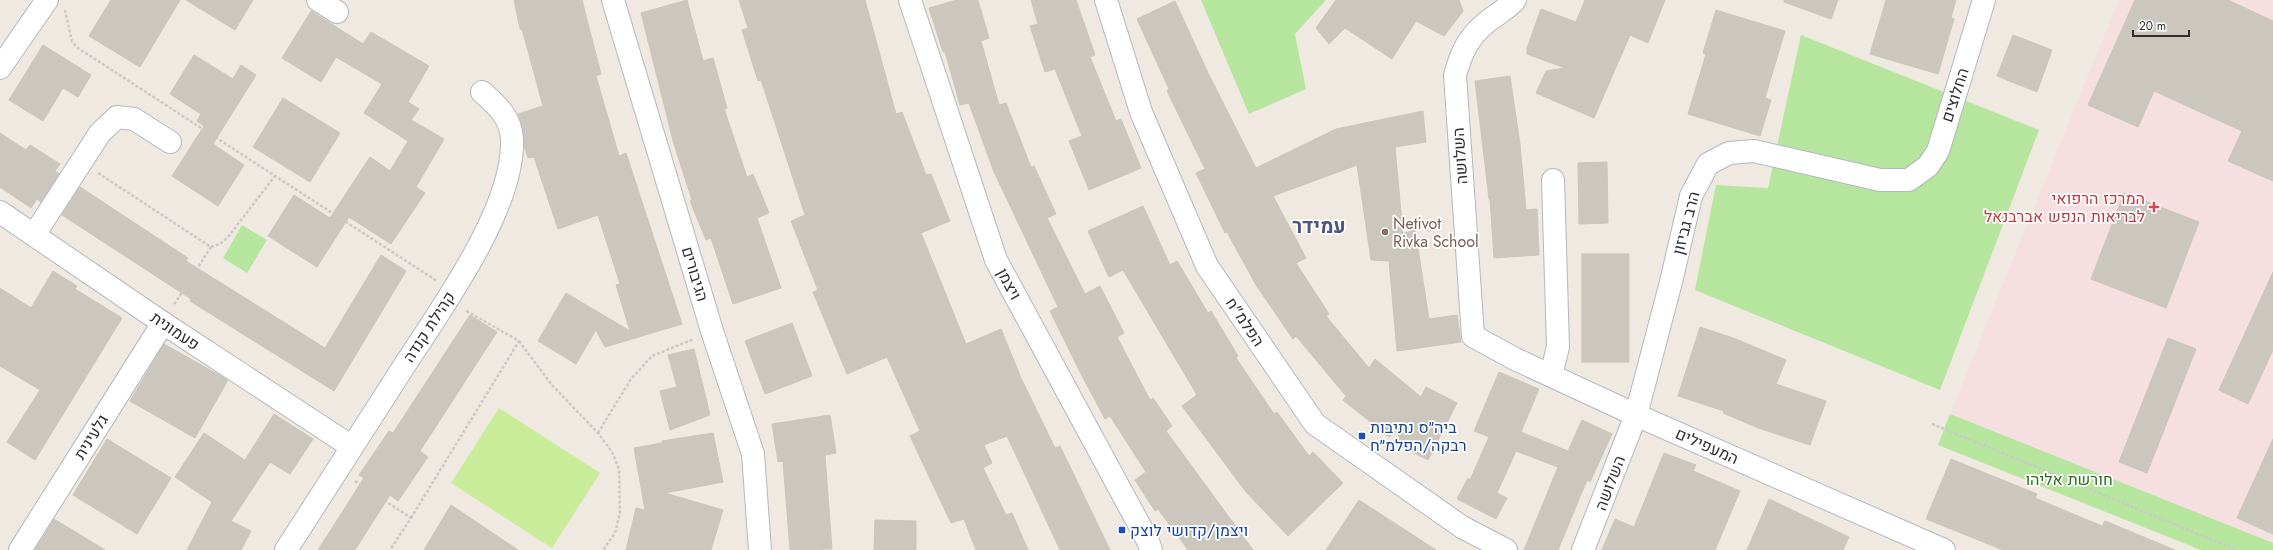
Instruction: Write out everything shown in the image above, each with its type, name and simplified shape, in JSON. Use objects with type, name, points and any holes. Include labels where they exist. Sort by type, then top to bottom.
[{"type":"street","points":[[318,0],[337,12]]},
{"type":"street","name":"הגיבורים","points":[[612,0],[712,331],[753,454],[760,550]]},
{"type":"street","name":"ויצמן","points":[[910,0],[996,260],[1148,541],[1151,550]]},
{"type":"street","name":"הפלמ\"ח","points":[[1106,0],[1141,112],[1207,266],[1315,424],[1462,527],[1506,550]]},
{"type":"street","name":"השלושה","points":[[1473,336],[1455,75],[1460,56],[1468,40],[1486,23],[1515,0]]},
{"type":"street","name":"החלוצים","points":[[1909,180],[1928,166],[1938,151],[1984,0]]},
{"type":"street","points":[[0,68],[55,3]]},
{"type":"street","name":"קהילת קנדה","points":[[286,550],[452,291],[495,214],[504,191],[510,163],[512,138],[507,120],[498,105],[482,92]]},
{"type":"street","points":[[34,235],[100,133],[117,117],[134,119],[170,142]]},
{"type":"street","name":"הרב גביזון","points":[[1636,415],[1671,282],[1690,196],[1708,164],[1729,153],[1754,151],[1880,180],[1909,180]]},
{"type":"street","points":[[1551,375],[1558,347],[1553,180]]},
{"type":"street","name":"פעמונית","points":[[0,212],[162,323],[352,447]]},
{"type":"street","name":"גלעינית","points":[[20,550],[162,323]]},
{"type":"street","name":"המעפילים","points":[[1473,336],[1636,415],[1944,550]]},
{"type":"street","name":"השלושה","points":[[1583,550],[1636,415]]},
{"type":"path","points":[[55,3],[72,42],[78,48],[452,291],[464,309],[519,341],[552,385],[598,433],[612,452],[619,469],[621,487],[620,513],[615,533],[604,550]]},
{"type":"path","points":[[82,162],[211,247]]},
{"type":"path","points":[[162,323],[211,247],[220,244],[228,237],[275,176]]},
{"type":"path","points":[[598,433],[631,379],[652,356],[712,331]]},
{"type":"path","points":[[390,550],[412,518],[519,341]]},
{"type":"path","points":[[1932,424],[2237,550]]},
{"type":"path","points":[[338,470],[412,518]]},
{"type":"shaded area","name":"המרכז הרפואי לבריאות הנפש אברבנאל","points":[[2119,0],[2273,0],[2273,543],[1950,414]]},
{"type":"green space","points":[[1201,0],[1326,0],[1295,34],[1306,89],[1249,114]]},
{"type":"green space","points":[[1801,35],[2039,130],[1940,390],[1695,290],[1716,185],[1768,188]]},
{"type":"green space","points":[[242,225],[267,240],[247,273],[223,258]]},
{"type":"green space","points":[[499,408],[600,473],[552,548],[451,483]]},
{"type":"green space","name":"חורשת אליהו","points":[[1950,414],[2273,543],[2273,550],[2201,550],[1938,445]]},
{"type":"building","points":[[111,0],[180,0],[140,67],[89,36]]},
{"type":"building","points":[[186,0],[253,0],[235,30]]},
{"type":"building","points":[[514,0],[582,0],[601,74],[596,76],[619,156],[626,153],[682,324],[605,347],[596,330],[576,364],[538,341],[566,293],[630,331],[616,285],[620,284],[598,215],[558,229],[534,157],[528,158],[524,145],[523,128],[518,114],[543,106],[522,29],[520,29]]},
{"type":"building","points":[[687,0],[703,61],[713,58],[727,108],[724,109],[747,177],[753,174],[769,213],[757,218],[781,288],[733,304],[711,238],[706,240],[690,201],[692,200],[673,141],[641,13]]},
{"type":"building","points":[[739,0],[865,0],[896,114],[902,112],[926,175],[931,174],[950,221],[921,233],[966,344],[1001,329],[1021,378],[1055,448],[1060,446],[1110,550],[1060,550],[1007,436],[984,445],[992,463],[983,468],[1006,515],[1012,513],[1028,550],[976,550],[964,519],[951,523],[910,436],[920,431],[887,357],[847,374],[813,292],[818,290],[791,221],[805,215],[761,80],[758,81],[742,30],[748,28]]},
{"type":"building","points":[[957,0],[978,0],[989,38],[981,41],[999,105],[1006,103],[1031,167],[1034,166],[1056,214],[1047,218],[1085,294],[1100,286],[1124,333],[1117,337],[1150,400],[1153,398],[1172,426],[1166,431],[1253,550],[1188,550],[1158,509],[1155,511],[1135,480],[1146,472],[1110,416],[1105,419],[1080,372],[1050,311],[1058,307],[994,172],[969,103],[960,105],[945,52],[943,52],[929,8]]},
{"type":"building","points":[[1031,0],[1076,0],[1095,55],[1090,57],[1116,121],[1121,119],[1141,168],[1089,190],[1069,141],[1082,136],[1055,69],[1045,72],[1030,26],[1038,24]]},
{"type":"building","points":[[1336,0],[1459,0],[1463,11],[1444,36],[1416,21],[1392,59],[1345,28],[1329,44],[1316,28]]},
{"type":"building","points":[[1585,0],[1665,0],[1648,43],[1630,35],[1594,118],[1536,93],[1546,71],[1565,68],[1527,54],[1527,48],[1541,9],[1576,22]]},
{"type":"building","points":[[1784,0],[1838,0],[1831,19],[1784,2]]},
{"type":"building","points":[[1886,0],[1956,0],[1951,18],[1954,19],[1938,74],[1870,54]]},
{"type":"building","points":[[2135,0],[2228,0],[2273,21],[2273,181],[2228,161],[2242,131],[2154,91],[2138,127],[2088,105]]},
{"type":"building","points":[[1175,1],[1207,71],[1256,168],[1336,129],[1423,111],[1426,142],[1395,147],[1403,234],[1415,229],[1429,319],[1457,315],[1461,342],[1397,351],[1389,261],[1371,260],[1357,165],[1273,196],[1306,258],[1296,263],[1329,314],[1326,316],[1369,368],[1375,359],[1421,397],[1426,387],[1457,403],[1428,460],[1396,444],[1400,437],[1395,432],[1389,437],[1343,400],[1346,396],[1296,336],[1293,339],[1256,285],[1227,232],[1225,233],[1196,173],[1205,169],[1167,91],[1169,89],[1137,19]]},
{"type":"building","points":[[1716,10],[1785,31],[1765,98],[1771,100],[1760,136],[1688,114],[1706,54],[1703,53]]},
{"type":"building","points":[[311,11],[363,44],[371,32],[429,66],[408,102],[419,109],[411,120],[444,139],[416,187],[425,193],[391,244],[349,217],[317,267],[268,236],[294,195],[330,218],[370,157],[390,171],[408,141],[364,113],[382,84],[336,57],[321,82],[282,58]]},
{"type":"building","points":[[2013,35],[2052,50],[2037,92],[1997,76]]},
{"type":"building","points":[[43,45],[91,75],[78,97],[63,88],[43,121],[9,100]]},
{"type":"building","points":[[194,55],[233,79],[241,65],[256,75],[213,144],[244,165],[218,206],[172,176],[204,126],[197,121],[201,114],[170,94]]},
{"type":"building","points":[[1510,76],[1520,144],[1526,210],[1537,209],[1539,255],[1494,258],[1490,199],[1475,81]]},
{"type":"building","points":[[283,98],[340,133],[310,182],[253,147]]},
{"type":"building","points":[[0,133],[26,150],[30,145],[60,164],[55,171],[59,174],[41,202],[37,199],[31,208],[0,187]]},
{"type":"building","points":[[1607,162],[1608,223],[1579,224],[1578,163]]},
{"type":"building","points":[[80,187],[188,258],[186,261],[325,348],[381,255],[406,271],[334,391],[190,301],[191,299],[62,215]]},
{"type":"building","points":[[2124,193],[2199,222],[2166,308],[2091,279]]},
{"type":"building","points":[[1143,206],[1170,265],[1177,261],[1208,313],[1211,311],[1238,356],[1236,358],[1274,414],[1277,412],[1309,456],[1313,452],[1343,483],[1288,536],[1246,492],[1182,406],[1197,395],[1123,270],[1109,277],[1088,231]]},
{"type":"building","points":[[1582,254],[1629,254],[1629,362],[1582,362]]},
{"type":"building","points":[[53,271],[77,286],[75,289],[122,318],[35,460],[7,442],[40,390],[0,366],[0,288],[31,308]]},
{"type":"building","points":[[2273,272],[2273,350],[2248,404],[2219,390]]},
{"type":"building","points":[[470,315],[497,332],[420,451],[428,457],[398,501],[390,495],[355,550],[318,550],[364,478],[359,475],[389,431],[393,433]]},
{"type":"building","points":[[792,323],[812,376],[765,394],[745,341]]},
{"type":"building","points":[[1700,327],[1736,339],[1786,360],[1776,384],[1826,401],[1810,445],[1758,428],[1723,413],[1724,411],[1678,396]]},
{"type":"building","points":[[2168,338],[2196,349],[2147,473],[2119,462]]},
{"type":"building","points":[[164,344],[228,380],[195,438],[130,401]]},
{"type":"building","points":[[694,349],[710,415],[670,430],[660,391],[677,387],[668,355]]},
{"type":"building","points":[[1499,372],[1539,389],[1521,432],[1568,451],[1582,420],[1612,434],[1590,482],[1587,480],[1558,550],[1524,550],[1558,467],[1516,451],[1497,493],[1507,498],[1496,519],[1457,499],[1468,478],[1470,480],[1489,437],[1474,431]]},
{"type":"building","points":[[274,414],[313,439],[290,474],[270,462],[231,521],[251,531],[241,550],[187,550],[212,502],[175,477],[204,433],[245,460]]},
{"type":"building","points":[[830,415],[836,453],[825,455],[832,549],[790,550],[783,461],[778,462],[772,424]]},
{"type":"building","points":[[713,433],[723,482],[665,493],[723,510],[711,550],[626,550],[636,508],[645,510],[634,448],[662,443],[662,441]]},
{"type":"building","points":[[107,439],[171,478],[137,534],[73,495]]},
{"type":"building","points":[[2273,439],[2273,534],[2237,518]]},
{"type":"building","points":[[1664,453],[1696,465],[1693,471],[1740,491],[1715,550],[1602,550],[1615,519],[1634,527]]},
{"type":"building","points":[[1951,459],[2037,494],[2035,498],[2102,526],[2105,521],[2175,550],[2003,550],[1926,519]]},
{"type":"building","points":[[1769,499],[1849,537],[1843,550],[1747,550]]},
{"type":"building","points":[[1359,500],[1436,550],[1326,550]]},
{"type":"building","points":[[451,505],[518,550],[424,550]]},
{"type":"building","points":[[54,519],[105,550],[35,550]]},
{"type":"building","points":[[875,520],[916,521],[916,550],[874,550]]},
{"type":"place","name":"המרכז הרפואי לבריאות הנפש אברבנאל","points":[[2154,207]]},
{"type":"place","name":"Netivot Rivka School","points":[[1385,232]]},
{"type":"place","name":"ביה״ס נתיבות רבקה/הפלמ״ח","points":[[1362,436]]},
{"type":"place","name":"ויצמן/קדושי לוצק","points":[[1122,530]]},
{"type":"district","name":"עמידר","points":[[1319,226]]}]
